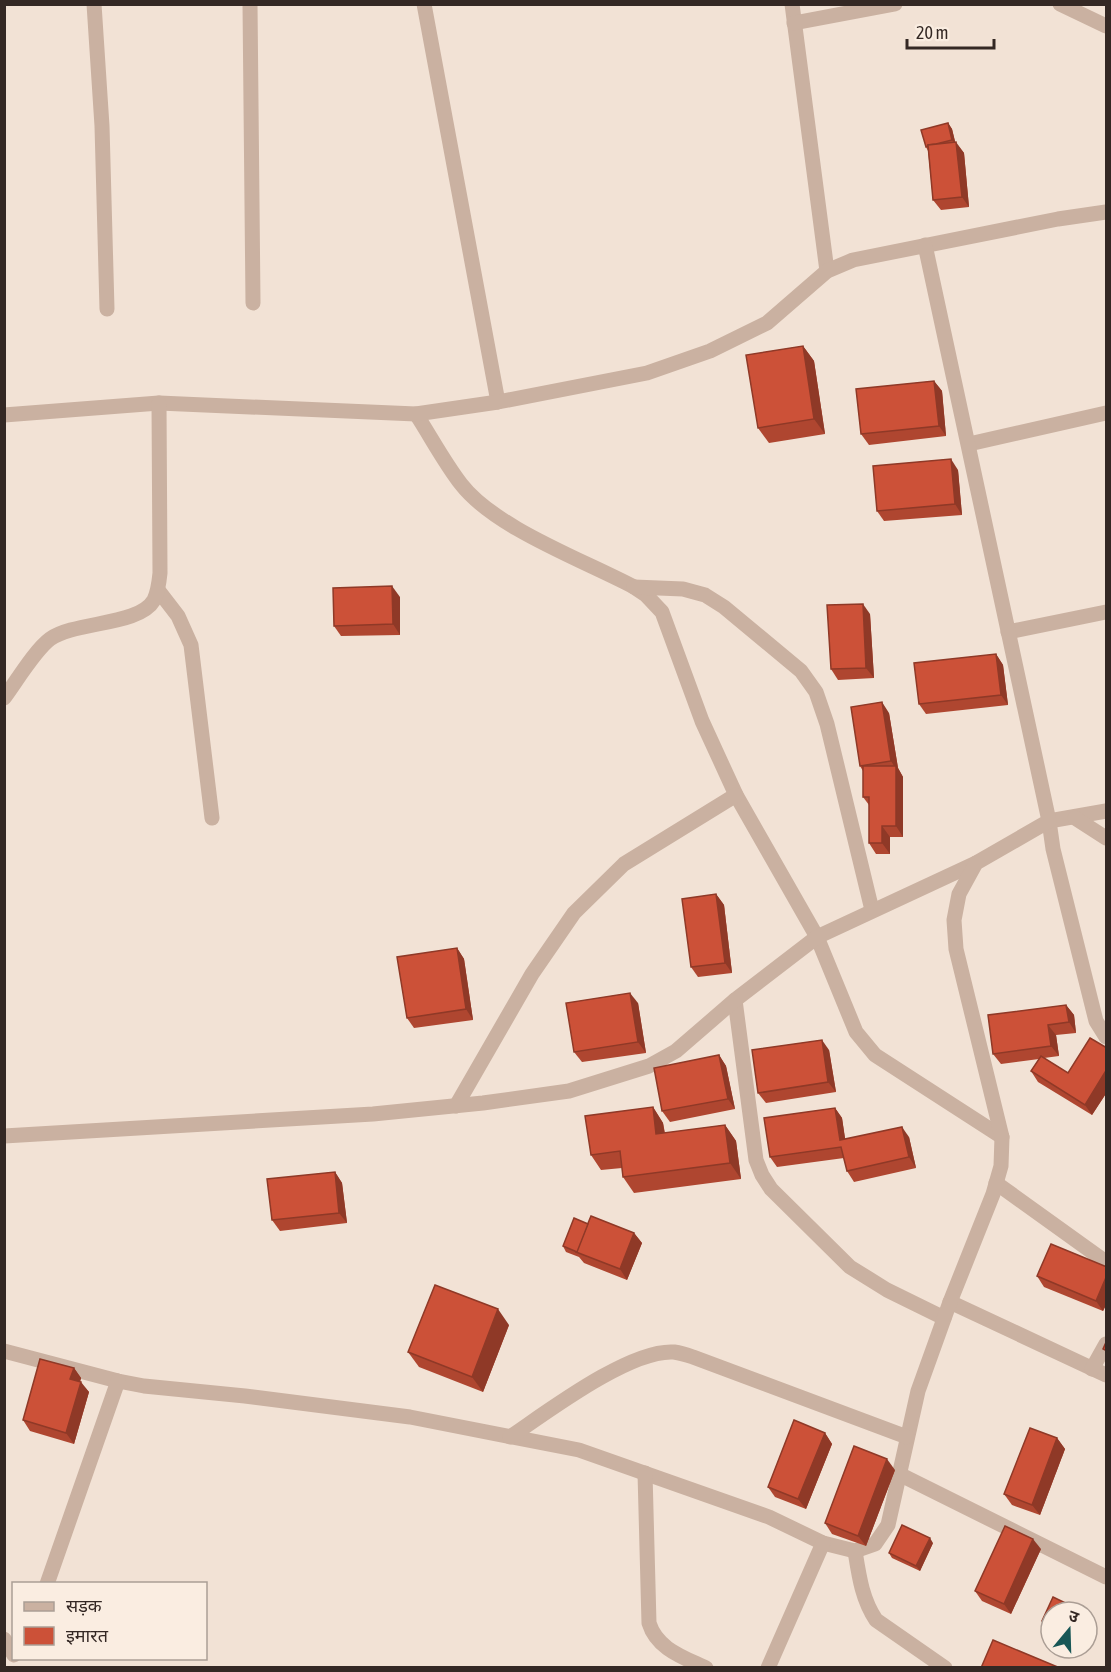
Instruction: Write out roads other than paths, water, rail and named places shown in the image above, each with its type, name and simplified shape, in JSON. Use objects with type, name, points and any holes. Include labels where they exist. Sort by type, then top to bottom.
[{"type":"street","points":[[94,4],[102,126],[106,309]]},
{"type":"street","points":[[250,4],[253,303]]},
{"type":"street","points":[[424,4],[498,402]]},
{"type":"street","points":[[792,4],[827,272]]},
{"type":"street","points":[[794,23],[895,4]]},
{"type":"street","points":[[1060,4],[1107,26]]},
{"type":"street","points":[[4,415],[159,404],[416,414],[498,402],[647,373],[710,351],[767,323],[827,272],[853,260],[1058,219],[1107,212]]},
{"type":"street","points":[[925,245],[1049,821],[1053,849],[1096,1021],[1107,1037]]},
{"type":"street","points":[[4,698],[40,649],[51,639],[66,632],[139,614],[152,603],[158,590],[159,404]]},
{"type":"street","points":[[969,444],[1107,413]]},
{"type":"street","points":[[416,414],[462,485],[494,514],[534,538],[634,586],[662,612],[702,721],[736,795],[816,937],[856,1032],[875,1055],[1002,1137]]},
{"type":"street","points":[[634,586],[683,589],[705,595],[724,607],[801,671],[816,692],[828,724],[872,910]]},
{"type":"street","points":[[158,590],[178,616],[190,645],[212,818]]},
{"type":"street","points":[[1008,632],[1107,612]]},
{"type":"street","points":[[456,1106],[532,974],[574,913],[624,864],[736,795]]},
{"type":"street","points":[[4,1136],[373,1114],[569,1091],[649,1066],[676,1051],[735,1000],[816,937],[976,863],[1049,821],[1107,811]]},
{"type":"street","points":[[1075,818],[1107,838]]},
{"type":"street","points":[[4,1351],[144,1386],[410,1417],[579,1450],[769,1517],[823,1543],[855,1551],[875,1544],[888,1525],[918,1391],[1001,1166],[1002,1137],[956,949],[954,920],[959,894],[976,863]]},
{"type":"street","points":[[735,1000],[756,1160],[771,1190],[850,1267],[887,1290],[944,1318]]},
{"type":"street","points":[[996,1182],[1107,1262]]},
{"type":"street","points":[[950,1302],[1099,1372],[1107,1344]]},
{"type":"street","points":[[510,1437],[594,1381],[652,1355],[674,1352],[693,1357],[907,1437]]},
{"type":"street","points":[[48,1582],[118,1381]]},
{"type":"street","points":[[645,1473],[649,1623],[652,1633],[670,1651],[706,1668]]},
{"type":"street","points":[[899,1474],[1107,1577]]},
{"type":"street","points":[[768,1668],[823,1543]]},
{"type":"street","points":[[855,1551],[861,1587],[869,1610],[876,1620],[945,1668]]},
{"type":"street","points":[[4,1639],[12,1653]]}]
